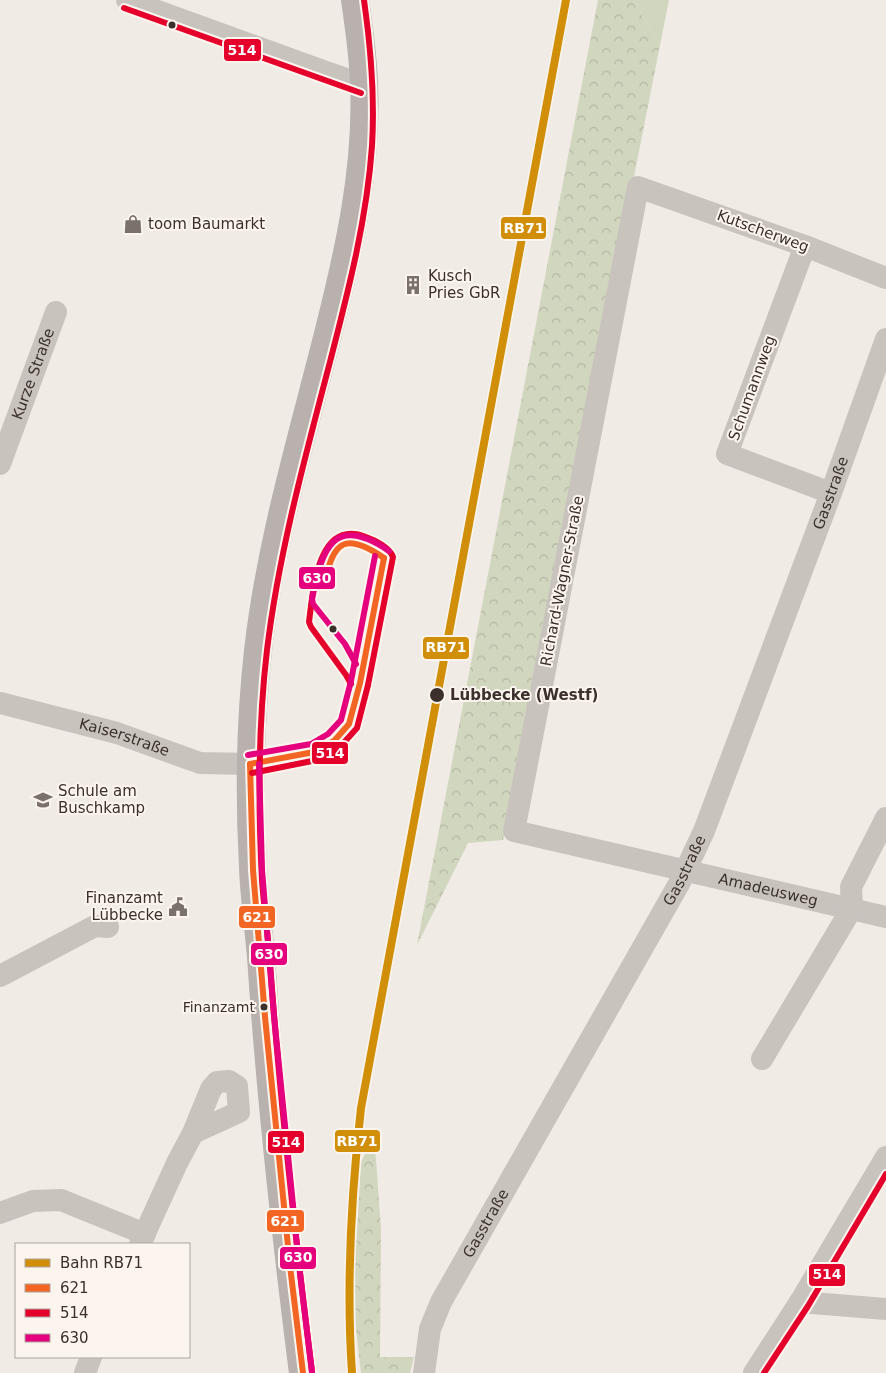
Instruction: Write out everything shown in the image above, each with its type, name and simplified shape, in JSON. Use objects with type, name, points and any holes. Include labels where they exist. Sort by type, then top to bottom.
[{"type":"main road","points":[[303,1373],[290,1266],[265,1017],[253,870],[250,764],[258,652],[269,575],[285,498],[339,290],[356,204],[363,142],[364,85],[362,47],[355,0]]},
{"type":"street","points":[[127,0],[364,85]]},
{"type":"street","name":"Kutscherweg","points":[[638,188],[805,246],[886,278]]},
{"type":"street","name":"Richard-Wagner-Straße","points":[[638,188],[514,831],[686,871]]},
{"type":"street","name":"Schumannweg","points":[[805,246],[728,454],[831,492]]},
{"type":"street","name":"Kurze Straße","points":[[0,464],[56,312]]},
{"type":"street","name":"Gasstraße","points":[[424,1373],[430,1329],[440,1302],[686,871],[704,831],[724,782],[886,339]]},
{"type":"street","name":"Kaiserstraße","points":[[0,703],[109,731],[200,763],[250,764]]},
{"type":"street","points":[[762,1060],[852,908],[851,887],[886,818]]},
{"type":"street","name":"Amadeusweg","points":[[686,871],[886,917]]},
{"type":"street","points":[[0,976],[95,926],[108,927]]},
{"type":"street","points":[[0,1213],[33,1201],[61,1200],[143,1239],[177,1163],[193,1133]]},
{"type":"street","points":[[754,1373],[800,1302],[886,1157]]},
{"type":"street","points":[[800,1302],[886,1309]]},
{"type":"street","points":[[84,1373],[91,1358]]},
{"type":"green space","points":[[598,0],[633,0],[660,45],[503,840],[468,843],[417,945]]},
{"type":"green space","points":[[633,0],[669,0],[660,45]]},
{"type":"green space","points":[[374,1133],[381,1229],[380,1357],[414,1357],[410,1373],[361,1373],[356,1329],[355,1265],[361,1163]]},
{"type":"rail line","name":"RB71","points":[[352,1373],[349,1306],[351,1240],[361,1108],[566,0]]},
{"type":"transit line","name":"514","points":[[312,1372],[288,1168],[263,890],[260,822],[260,736],[267,650],[286,539],[351,279],[370,173],[373,91],[364,0]]},
{"type":"transit line","name":"514","points":[[124,8],[361,93]]},
{"type":"transit line","name":"514","points":[[351,684],[309,622],[316,577],[327,548],[337,538],[350,534],[366,537],[378,542],[389,550],[393,557],[368,685]]},
{"type":"transit line","name":"630","points":[[356,664],[345,644],[313,604],[312,599],[320,565],[333,542],[343,536],[355,535],[370,540],[389,551]]},
{"type":"transit line","name":"621","points":[[325,583],[332,557],[337,549],[343,545],[351,543],[360,545],[384,558]]},
{"type":"transit line","name":"630","points":[[248,755],[311,744],[328,734],[341,720],[351,681],[375,556]]},
{"type":"transit line","name":"621","points":[[250,764],[314,752],[334,741],[349,724],[360,683],[384,558]]},
{"type":"transit line","name":"514","points":[[252,773],[317,760],[339,748],[357,728],[368,685]]},
{"type":"transit line","name":"621","points":[[250,764],[253,870],[265,1017],[290,1266],[303,1373]]},
{"type":"transit line","name":"630","points":[[259,764],[262,870],[274,1016],[299,1265],[312,1372]]},
{"type":"transit line","name":"514","points":[[764,1373],[808,1306],[886,1174]]},
{"type":"place","name":"toom Baumarkt","points":[[133,224]]},
{"type":"place","name":"Kusch Pries GbR","points":[[413,285]]},
{"type":"place","name":"Lübbecke (Westf)","points":[[437,695]]},
{"type":"place","name":"Schule am Buschkamp","points":[[43,800]]},
{"type":"place","name":"Finanzamt Lübbecke","points":[[178,907]]},
{"type":"place","name":"Finanzamt","points":[[264,1007]]}]
